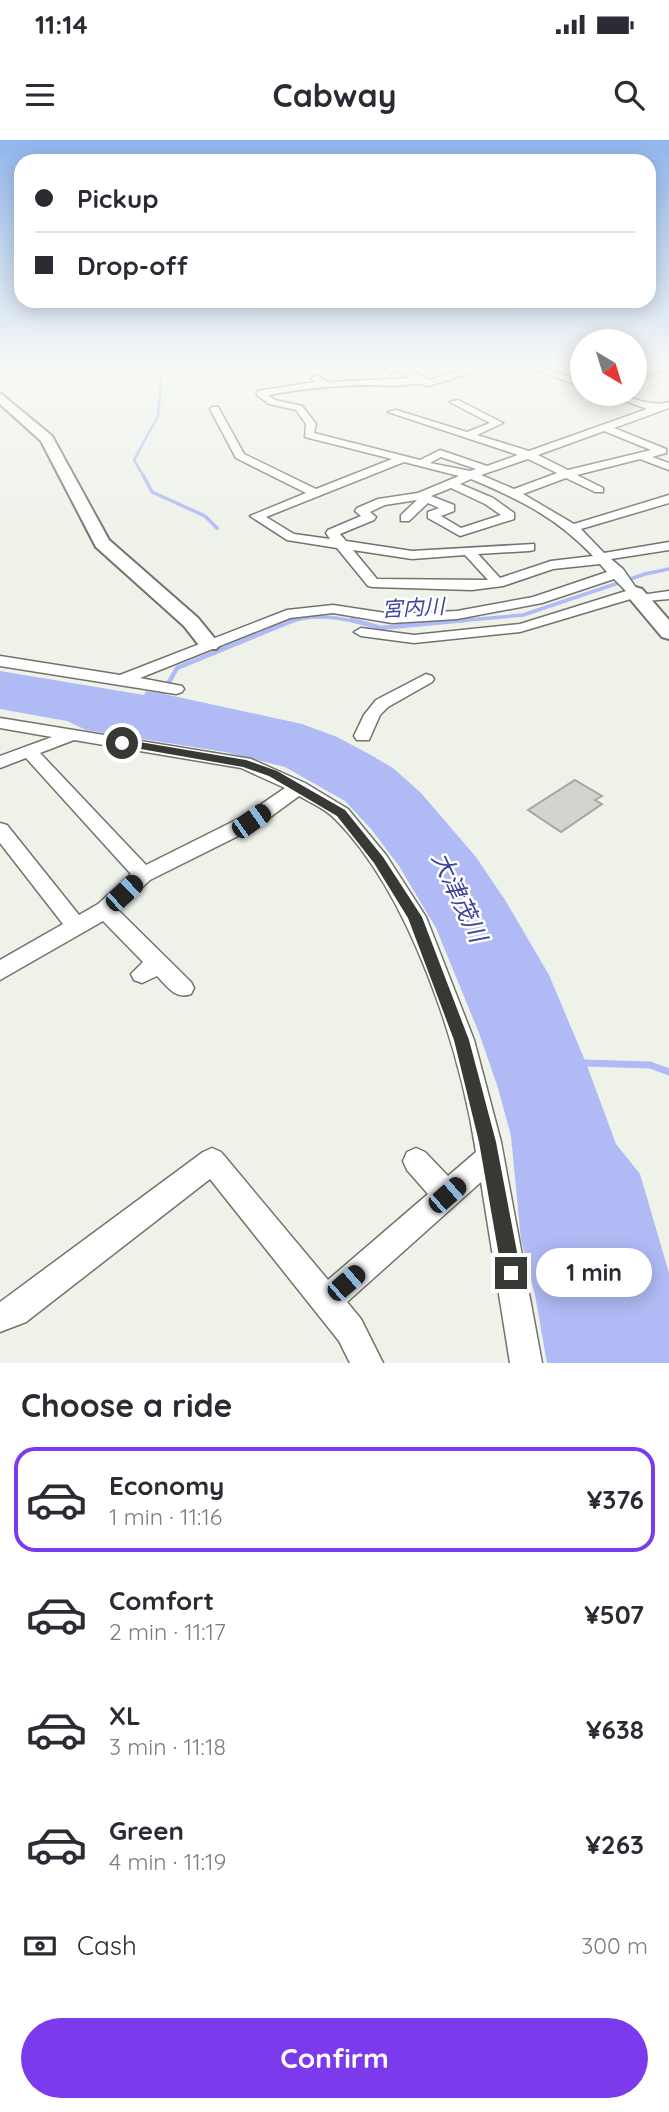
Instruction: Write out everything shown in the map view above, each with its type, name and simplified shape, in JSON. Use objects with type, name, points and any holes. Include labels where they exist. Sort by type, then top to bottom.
[{"type":"street","points":[[27,421],[47,439],[102,543],[191,622],[209,645]]},
{"type":"street","points":[[221,421],[240,456],[314,492]]},
{"type":"street","points":[[309,421],[311,424],[309,435],[368,448],[420,465],[471,475],[517,495],[573,528],[618,572],[669,633]]},
{"type":"street","points":[[422,421],[527,454],[599,490]]},
{"type":"street","points":[[417,432],[456,439],[498,423],[494,421]]},
{"type":"street","points":[[530,547],[470,553],[421,552],[413,570],[373,583],[332,533],[370,517],[361,511],[382,502],[424,497],[486,469],[623,421]]},
{"type":"street","points":[[605,428],[665,452]]},
{"type":"street","points":[[452,484],[484,499],[510,516],[460,532],[432,515],[484,499],[517,495],[566,474],[665,452]]},
{"type":"street","points":[[420,465],[440,453],[486,469]]},
{"type":"street","points":[[641,456],[669,467]]},
{"type":"street","points":[[401,460],[256,516],[291,537],[340,545],[413,570],[472,586],[498,583],[551,565],[669,546]]},
{"type":"street","points":[[424,497],[450,508]]},
{"type":"street","points":[[405,518],[424,497]]},
{"type":"street","points":[[573,528],[669,499]]},
{"type":"street","points":[[470,553],[498,583]]},
{"type":"street","points":[[122,680],[287,614],[313,609],[339,609],[395,619],[504,610],[541,601],[618,572]]},
{"type":"street","points":[[361,632],[414,639],[520,628],[638,596],[669,595]]},
{"type":"street","points":[[0,661],[176,689]]},
{"type":"street","points":[[363,736],[369,730],[372,715],[380,705],[426,680]]},
{"type":"street","points":[[0,723],[246,763],[299,788],[341,813],[379,860],[415,917],[461,1040],[490,1157],[526,1363]]},
{"type":"street","points":[[0,762],[72,734]]},
{"type":"street","points":[[29,751],[144,875]]},
{"type":"street","points":[[0,971],[104,911],[144,875],[251,821],[299,788]]},
{"type":"street","points":[[0,830],[76,926]]},
{"type":"street","points":[[104,911],[150,969],[183,988]]},
{"type":"street","points":[[326,1301],[490,1157]]},
{"type":"street","points":[[0,1317],[15,1311],[212,1161],[350,1330],[367,1363]]},
{"type":"street","points":[[416,1161],[447,1195]]},
{"type":"water","name":"大津茂川","points":[[0,671],[144,695],[146,691],[164,694],[302,724],[337,737],[369,754],[393,768],[421,793],[476,857],[549,975],[616,1144],[640,1174],[669,1273],[669,1363],[547,1363],[535,1295],[521,1240],[511,1136],[479,1033],[436,928],[399,866],[371,829],[345,801],[285,767],[225,752],[86,730],[67,721],[0,709]]},
{"type":"building","points":[[575,780],[602,796],[595,800],[602,804],[561,832],[528,810]]},
{"type":"waterway","points":[[144,477],[134,460],[155,421]]},
{"type":"waterway","points":[[143,475],[152,492],[205,516],[217,528]]},
{"type":"waterway","name":"宮内川","points":[[446,622],[523,615],[645,574],[669,569]]},
{"type":"waterway","name":"宮内川","points":[[290,622],[324,617],[358,622]]},
{"type":"waterway","name":"宮内川","points":[[160,698],[177,668],[294,620]]},
{"type":"waterway","name":"宮内川","points":[[352,620],[381,628],[465,620]]},
{"type":"waterway","points":[[584,1063],[650,1065],[669,1072]]},
{"type":"route","points":[[122,743],[246,763],[273,774],[341,813],[379,860],[415,917],[461,1040],[488,1142],[511,1273]]}]
